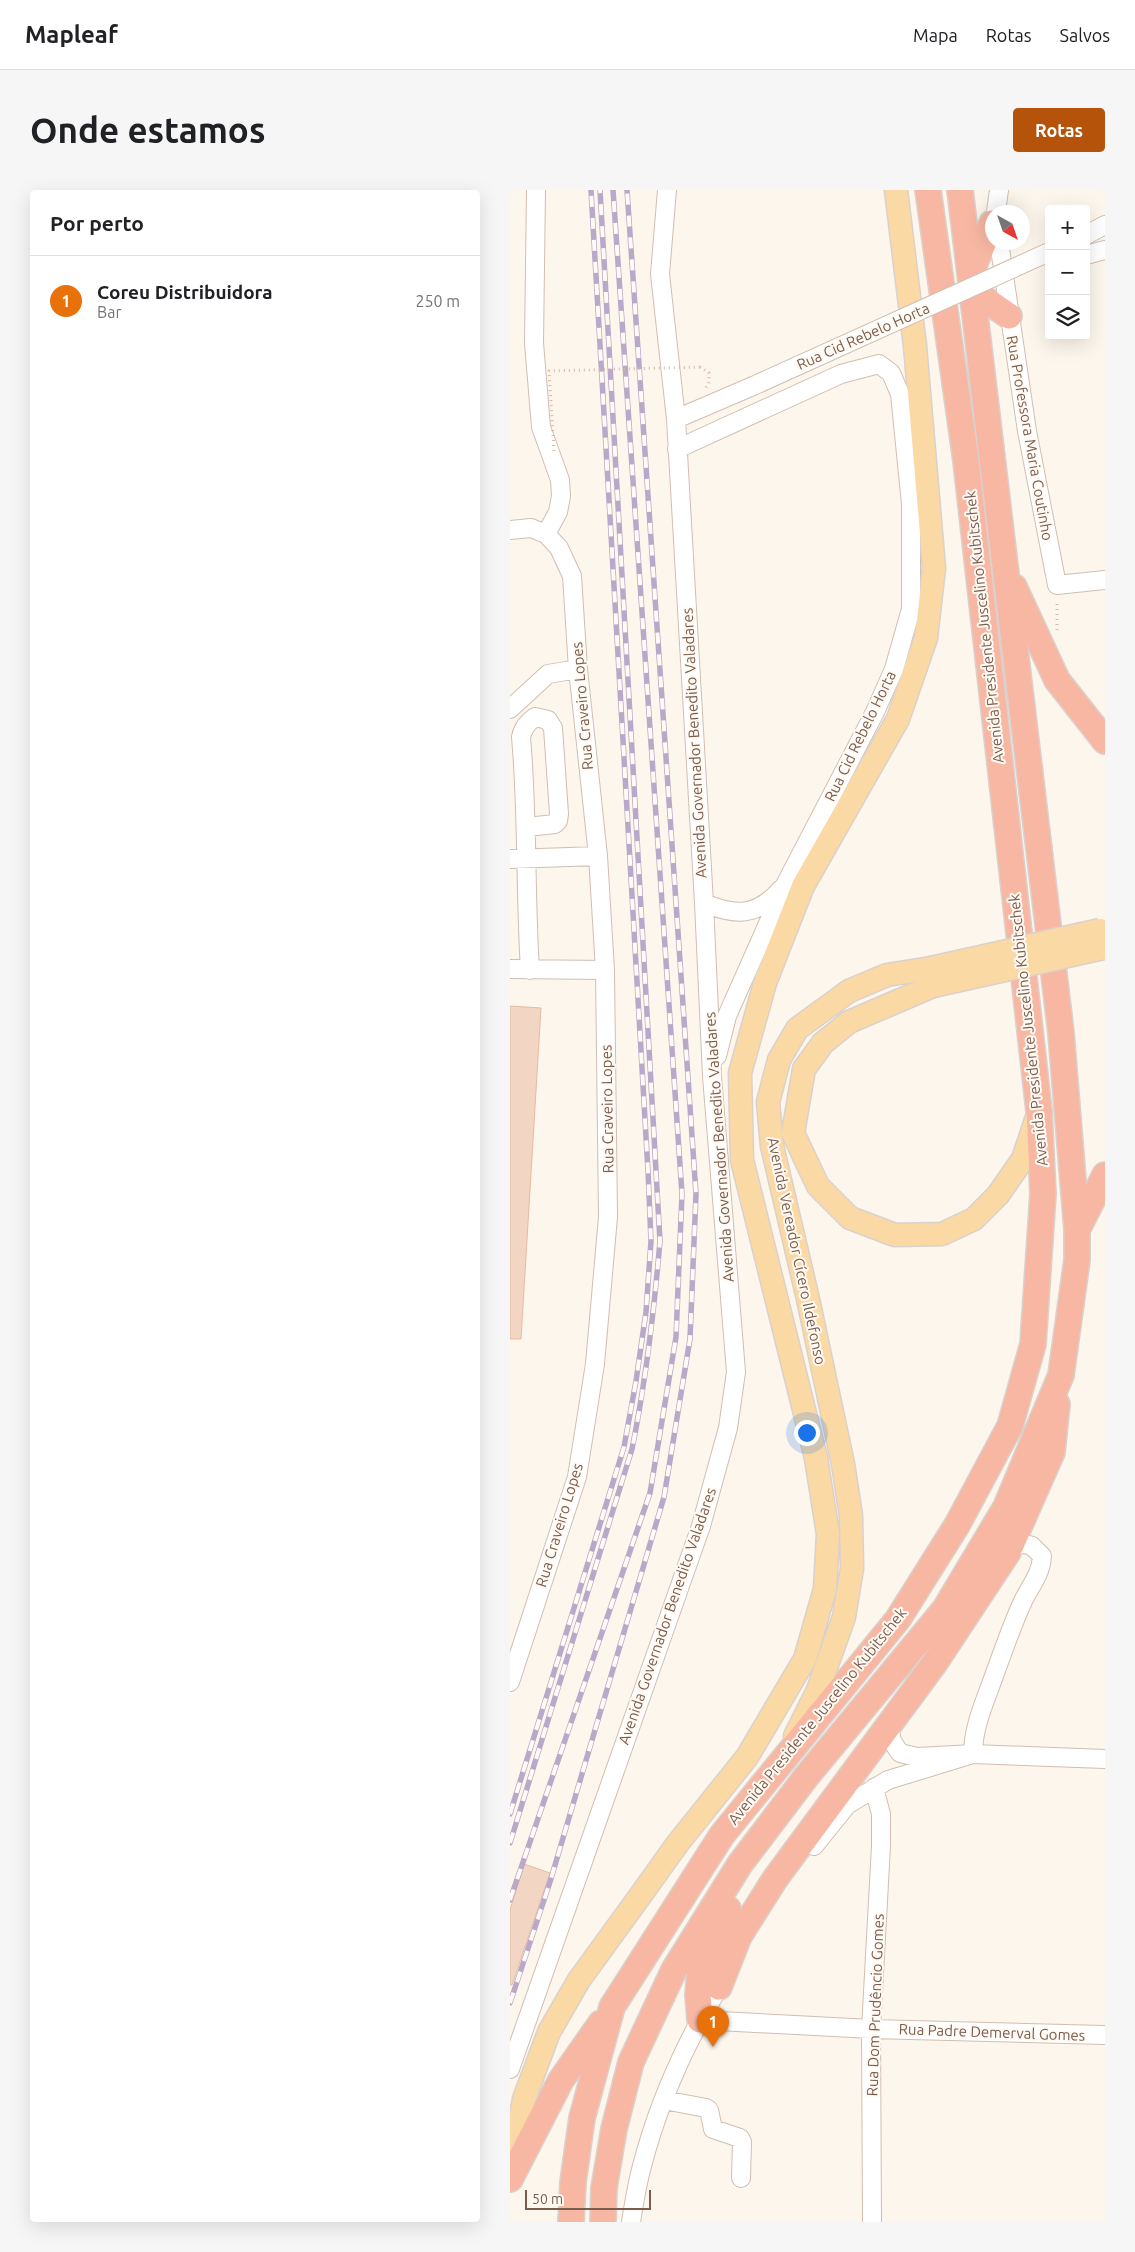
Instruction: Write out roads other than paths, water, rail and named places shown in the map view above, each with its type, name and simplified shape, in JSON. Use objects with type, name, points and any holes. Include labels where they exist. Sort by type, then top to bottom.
[{"type":"highway","name":"Avenida Presidente Juscelino Kubitschek","points":[[571,2222],[573,2182],[582,2118],[612,2007],[722,1835],[898,1618],[957,1525],[1010,1426],[1033,1344],[1043,1194],[1039,1111],[966,461],[928,190]]},
{"type":"highway","name":"Avenida Presidente Juscelino Kubitschek","points":[[603,2222],[604,2188],[614,2129],[631,2062],[674,1970],[740,1864],[806,1777],[945,1609],[1006,1507],[1061,1374],[1077,1260],[1077,1230],[1061,1033],[960,190]]},
{"type":"highway","points":[[985,244],[972,282],[1009,316]]},
{"type":"highway","points":[[1004,565],[1057,680],[1105,741]]},
{"type":"highway","points":[[1077,1230],[1105,1175]]},
{"type":"highway","points":[[719,1987],[739,1936],[775,1879],[934,1664],[1008,1552],[1052,1452],[1061,1374]]},
{"type":"highway","points":[[806,1777],[884,1713],[934,1664]]},
{"type":"highway","points":[[700,2020],[698,1995],[700,1969],[732,1901],[740,1864]]},
{"type":"highway","points":[[510,2179],[560,2080],[612,2007]]},
{"type":"main road","name":"Avenida Presidente Juscelino Kubitschek","points":[[510,2172],[524,2099],[549,2032],[580,1980],[678,1843],[747,1758],[805,1659],[825,1589],[828,1534],[816,1458],[742,1160],[740,1073],[765,983],[803,886],[898,719],[926,638],[934,568],[915,346],[896,190]]},
{"type":"main road","name":"Avenida Vereador Cícero Ildefonso","points":[[783,1761],[818,1690],[844,1617],[852,1568],[851,1516],[843,1464],[772,1146],[768,1102],[780,1060],[797,1029],[850,991],[888,975],[932,977],[1103,939]]},
{"type":"main road","name":"Avenida Vereador Cícero Ildefonso","points":[[932,977],[849,1022],[823,1043],[804,1070],[794,1134],[818,1186],[850,1218],[895,1235],[942,1234],[974,1219],[998,1195],[1024,1159],[1039,1111]]},
{"type":"street","points":[[510,530],[531,528],[546,534],[558,512],[561,496],[560,480],[541,427],[534,343],[536,190]]},
{"type":"street","name":"Avenida Governador Benedito Valadares","points":[[510,2069],[701,1526],[728,1428],[736,1372],[712,1076],[676,419],[660,274],[667,190]]},
{"type":"street","points":[[992,190],[994,205]]},
{"type":"street","points":[[996,205],[999,190]]},
{"type":"street","points":[[1090,232],[1105,225]]},
{"type":"street","name":"Rua Professora Maria Coutinho","points":[[1000,250],[1027,431],[1057,585],[1105,580]]},
{"type":"street","points":[[1090,253],[1105,250]]},
{"type":"street","name":"Rua Cid Rebelo Horta","points":[[676,419],[1045,254]]},
{"type":"street","name":"Rua Cid Rebelo Horta","points":[[677,449],[841,374],[879,364],[891,373],[900,394],[911,504],[911,609],[894,669],[875,712],[786,884],[726,1016],[712,1076]]},
{"type":"street","points":[[907,462],[927,487]]},
{"type":"street","name":"Rua Craveiro Lopes","points":[[510,1682],[576,1477],[595,1364],[608,1217],[605,970],[598,856],[578,669],[572,576],[559,548],[546,534]]},
{"type":"street","points":[[510,709],[548,674],[578,669]]},
{"type":"street","points":[[527,827],[555,824],[558,821],[559,814],[553,728],[548,720],[535,717],[528,722],[523,730],[518,785],[527,827],[519,859],[526,898],[530,970]]},
{"type":"street","points":[[808,839],[846,812]]},
{"type":"street","points":[[519,859],[598,856]]},
{"type":"street","name":"Rua Cid Rebelo Horta","points":[[704,903],[726,912],[749,911],[770,901],[786,884]]},
{"type":"street","points":[[510,969],[605,970]]},
{"type":"street","points":[[973,1754],[973,1742],[981,1711],[1024,1600],[1041,1569],[1042,1556],[1032,1546],[1021,1543],[1008,1552]]},
{"type":"street","points":[[889,1726],[892,1741],[900,1753],[917,1757],[973,1754],[1105,1759]]},
{"type":"street","points":[[631,2222],[642,2165],[664,2100],[700,2020],[793,1871],[847,1805],[888,1780],[973,1754]]},
{"type":"street","name":"Rua Dom Prudêncio Gomes","points":[[872,2222],[871,2029],[881,1846],[881,1814],[874,1788]]},
{"type":"street","name":"Rua Padre Demerval Gomes","points":[[700,2020],[871,2029],[1105,2035]]},
{"type":"street","points":[[664,2100],[706,2108],[709,2110],[712,2129],[740,2138],[742,2142],[741,2178]]},
{"type":"railway","points":[[510,1814],[624,1447],[646,1312],[651,1241],[591,190]]},
{"type":"railway","points":[[510,1843],[632,1449],[649,1346],[660,1241],[600,190]]},
{"type":"railway","points":[[510,1900],[650,1493],[676,1337],[682,1194],[613,190]]},
{"type":"railway","points":[[510,2003],[550,1882],[664,1497],[690,1339],[696,1194],[627,190]]},
{"type":"place","name":"Coreu Distribuidora","points":[[713,2047]]}]
